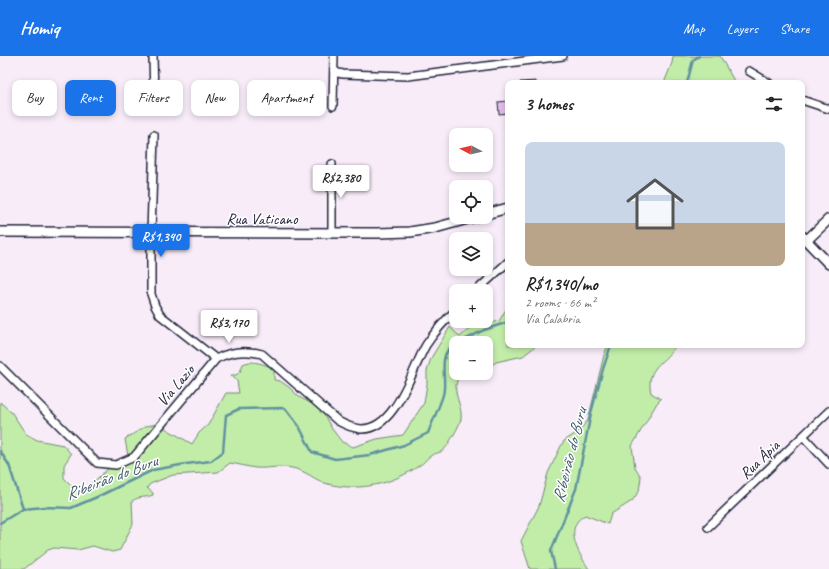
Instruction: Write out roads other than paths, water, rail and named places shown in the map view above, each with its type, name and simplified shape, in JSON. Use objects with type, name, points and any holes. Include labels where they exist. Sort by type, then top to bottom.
[{"type":"street","points":[[153,56],[154,80]]},
{"type":"street","points":[[333,106],[334,56]]},
{"type":"street","points":[[334,70],[343,74],[408,76],[563,56]]},
{"type":"street","points":[[749,71],[765,80]]},
{"type":"street","points":[[805,101],[829,109]]},
{"type":"street","points":[[154,135],[151,294],[160,315],[216,359]]},
{"type":"street","points":[[332,164],[332,233]]},
{"type":"street","points":[[493,212],[505,209]]},
{"type":"street","points":[[805,237],[829,219]]},
{"type":"street","name":"Rua Vaticano","points":[[0,232],[410,232],[450,224]]},
{"type":"street","points":[[805,239],[829,264]]},
{"type":"street","points":[[484,284],[505,265]]},
{"type":"street","name":"Via Lazio","points":[[0,366],[97,463],[116,464],[134,457],[216,359],[223,355],[236,352],[251,351],[262,354],[338,421],[350,427],[362,429],[376,425],[386,418],[405,391],[426,346],[449,317]]},
{"type":"street","name":"Rua Ápia","points":[[708,527],[829,412]]},
{"type":"street","points":[[803,436],[829,464]]},
{"type":"waterway","points":[[688,80],[693,60],[699,56]]},
{"type":"waterway","name":"Ribeirão do Buru","points":[[472,336],[505,323]]},
{"type":"waterway","name":"Ribeirão do Buru","points":[[555,569],[551,551],[576,489],[591,413],[610,348]]},
{"type":"waterway","name":"Ribeirão do Buru","points":[[0,523],[23,509],[44,507],[71,508],[153,470],[211,461],[223,452],[226,415],[239,409],[285,408],[299,426],[312,452],[335,459],[370,455],[404,445],[428,433],[443,395],[444,360],[449,350]]},
{"type":"waterway","points":[[0,451],[9,465],[23,509]]}]
